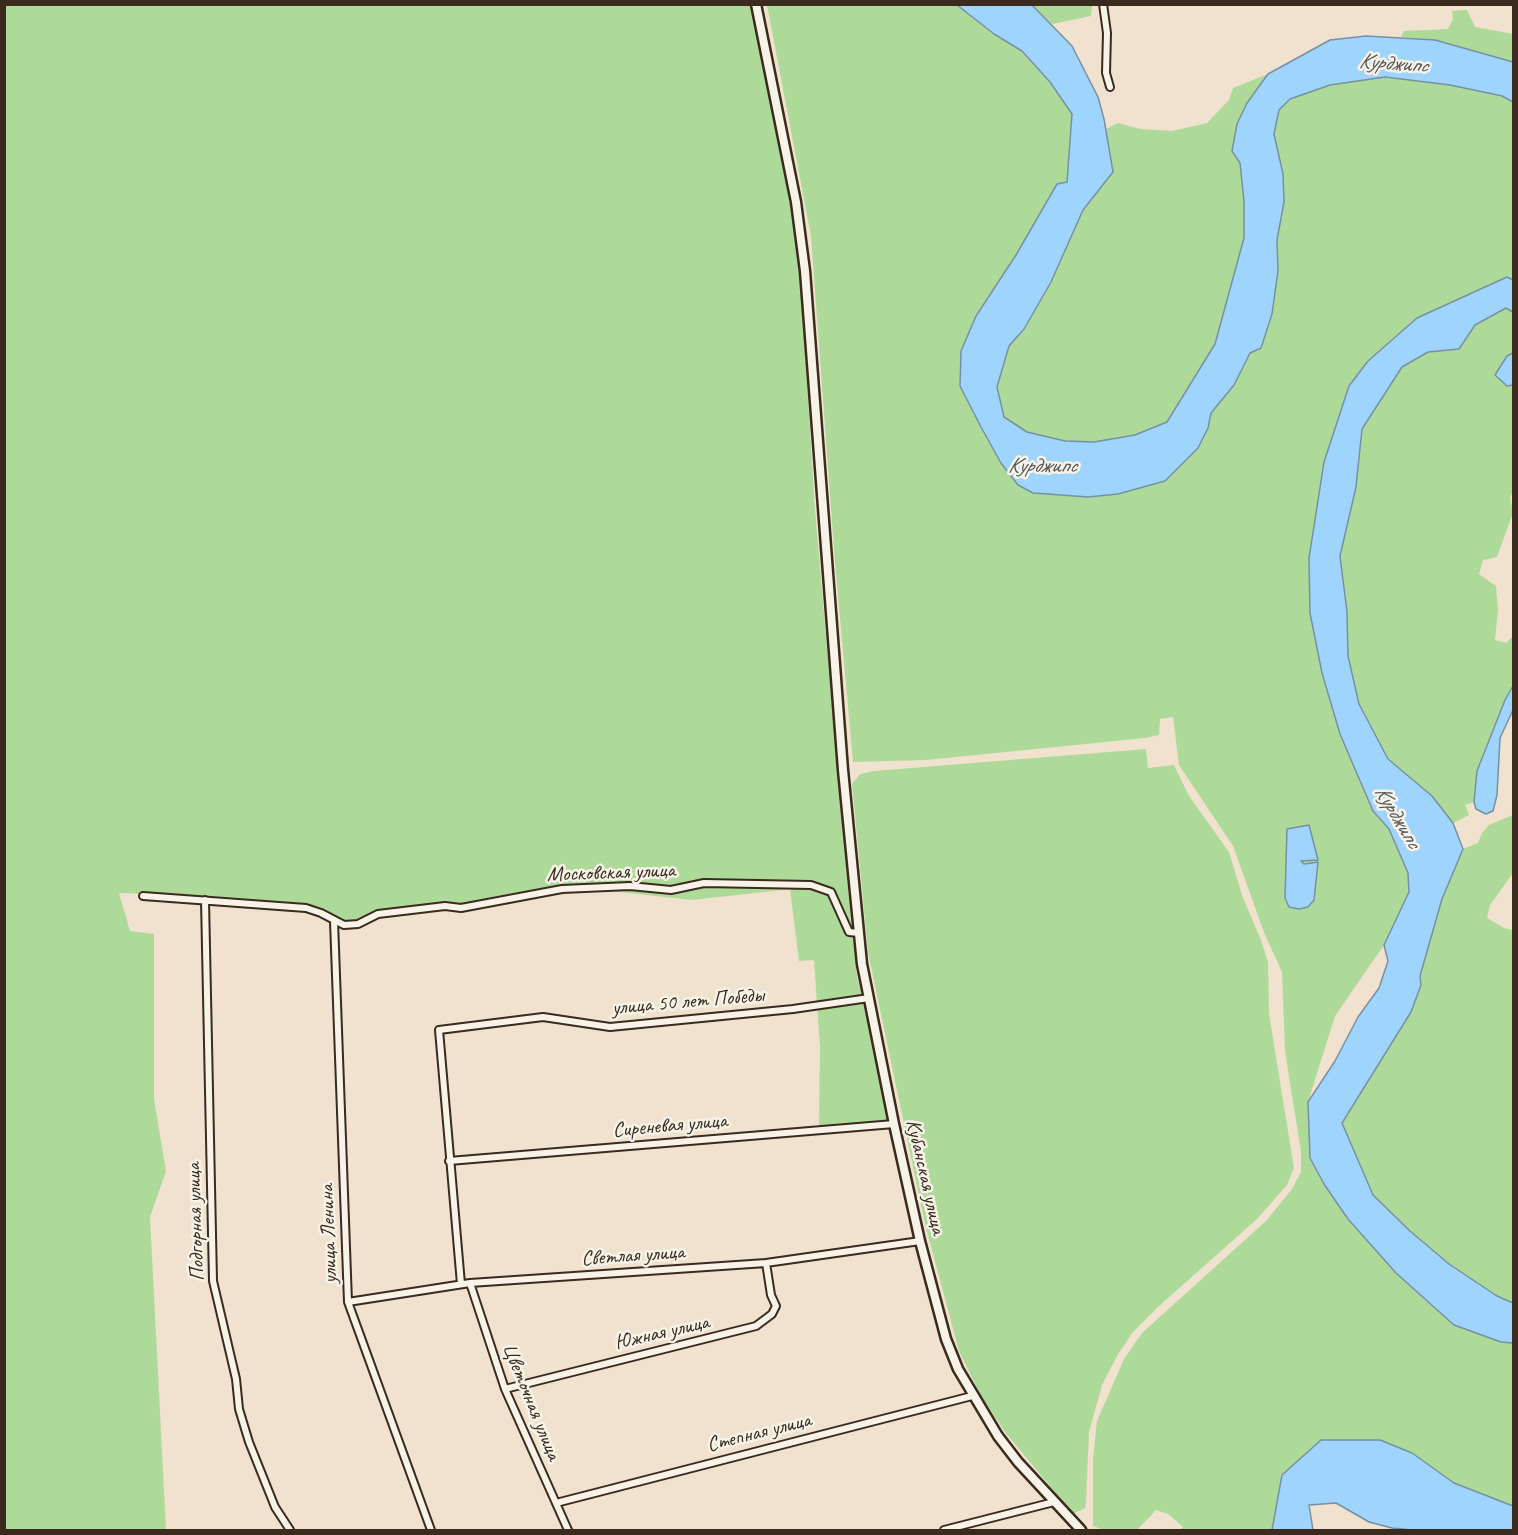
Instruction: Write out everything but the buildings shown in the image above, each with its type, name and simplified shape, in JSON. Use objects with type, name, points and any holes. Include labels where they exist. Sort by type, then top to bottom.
[{"type":"main road","name":"Кубанская улица","points":[[756,4],[796,202],[805,272],[845,787],[859,933],[869,998],[894,1124],[920,1241],[946,1339],[972,1396],[1018,1462],[1081,1530]]},
{"type":"street","points":[[1103,4],[1107,33],[1106,73],[1110,87]]},
{"type":"street","name":"Московская улица","points":[[334,921],[344,925],[358,924],[378,914],[445,906],[461,908],[562,889],[630,886],[671,890],[704,883],[811,885],[831,892],[849,932],[859,933]]},
{"type":"street","points":[[143,896],[306,908],[334,921]]},
{"type":"street","name":"Подгорная улица","points":[[205,900],[213,1281],[236,1379],[239,1409],[249,1442],[275,1507],[290,1530]]},
{"type":"street","name":"улица Ленина","points":[[334,921],[348,1302],[431,1530]]},
{"type":"street","name":"улица 50 лет Победы","points":[[449,1161],[439,1030],[543,1017],[610,1027],[793,1009],[869,998]]},
{"type":"street","name":"Сиреневая улица","points":[[449,1161],[894,1124]]},
{"type":"street","points":[[449,1161],[461,1284]]},
{"type":"street","name":"Светлая улица","points":[[348,1302],[470,1283],[766,1263],[920,1241]]},
{"type":"street","name":"Южная улица","points":[[505,1389],[756,1326],[772,1314],[776,1306],[771,1295],[766,1263]]},
{"type":"street","name":"Цветочная улица","points":[[470,1283],[505,1389],[567,1530]]},
{"type":"street","name":"Степная улица","points":[[556,1503],[972,1396]]},
{"type":"street","points":[[944,1530],[1054,1502]]},
{"type":"green space","points":[[4,5],[753,5],[799,252],[815,510],[851,923],[857,976],[890,1122],[819,1127],[820,1047],[814,960],[799,961],[790,889],[692,900],[611,891],[564,892],[561,887],[507,894],[458,906],[427,903],[344,922],[311,905],[184,895],[119,893],[130,931],[154,934],[154,1099],[166,1171],[150,1217],[166,1530],[5,1530]]},
{"type":"green space","points":[[767,5],[957,5],[994,34],[1022,51],[1050,82],[1072,114],[1067,182],[1057,185],[1016,255],[976,316],[1001,463],[1018,485],[1033,493],[1088,497],[1119,494],[1165,481],[1198,448],[1208,428],[1211,414],[1244,367],[1278,271],[1277,240],[1284,202],[1283,174],[1274,134],[1279,110],[1290,99],[1330,85],[1385,77],[1450,85],[1502,97],[1513,102],[1513,280],[1506,277],[1417,318],[1368,361],[1349,386],[1324,462],[1309,558],[1310,613],[1322,673],[1340,734],[1373,811],[1389,829],[1408,873],[1409,893],[1384,945],[1335,1016],[1308,1102],[1310,1127],[1324,1184],[1348,1219],[1396,1273],[1454,1325],[1501,1342],[1513,1343],[1513,1506],[1454,1483],[1412,1453],[1282,1475],[1272,1530],[1180,1530],[1183,1527],[1168,1514],[1156,1510],[1137,1530],[1104,1530],[1093,1526],[1093,1458],[1097,1421],[1124,1359],[1142,1333],[1266,1221],[1292,1189],[1301,1172],[1301,1152],[1285,1051],[1282,972],[1265,935],[1233,846],[1179,765],[1173,717],[1160,719],[1159,735],[1145,738],[926,760],[853,762],[835,562],[811,236]]},
{"type":"green space","points":[[1032,5],[1092,5],[1091,16],[1052,24]]},
{"type":"green space","points":[[1467,10],[1475,27],[1513,34],[1513,62],[1435,40],[1401,37],[1404,31],[1448,29],[1453,19],[1452,11]]},
{"type":"green space","points":[[1268,74],[1247,103],[1237,124],[1232,151],[1240,163],[1244,201],[1244,238],[1215,344],[1167,422],[1135,435],[1094,442],[1065,441],[1027,432],[1004,417],[997,388],[1009,346],[1024,329],[1051,282],[1083,210],[1113,172],[1106,129],[1118,123],[1140,129],[1172,131],[1207,123],[1229,100],[1233,88]]},
{"type":"green space","points":[[1506,307],[1513,312],[1513,353],[1507,356],[1507,386],[1513,385],[1514,489],[1510,497],[1513,513],[1497,557],[1483,560],[1479,574],[1496,586],[1498,610],[1495,640],[1506,643],[1513,636],[1513,686],[1505,700],[1477,771],[1474,802],[1465,805],[1469,815],[1453,823],[1432,796],[1388,759],[1359,704],[1348,656],[1347,612],[1340,556],[1356,487],[1362,429],[1402,367],[1428,352],[1459,349],[1475,325]]},
{"type":"green space","points":[[1146,749],[1148,768],[1174,765],[1189,796],[1229,852],[1243,898],[1261,940],[1268,962],[1269,1014],[1294,1168],[1287,1185],[1257,1219],[1159,1306],[1133,1332],[1117,1356],[1102,1385],[1089,1432],[1085,1508],[1073,1514],[1005,1432],[981,1396],[959,1351],[925,1224],[868,952],[852,784],[860,774],[874,771]]},
{"type":"green space","points":[[1513,815],[1513,873],[1490,905],[1487,918],[1504,928],[1513,930],[1513,1303],[1497,1296],[1449,1264],[1373,1195],[1342,1123],[1411,1012],[1421,985],[1420,976],[1442,899],[1463,849],[1478,843],[1482,833],[1489,825]]},
{"type":"water","name":"Курджипс","points":[[957,5],[1032,5],[1072,46],[1098,97],[1104,119],[1113,172],[1083,210],[1051,282],[1024,329],[1009,346],[997,387],[1004,417],[1027,432],[1065,441],[1094,442],[1135,435],[1167,422],[1215,344],[1244,238],[1244,201],[1240,163],[1232,151],[1237,124],[1247,103],[1268,74],[1330,40],[1366,36],[1435,40],[1513,62],[1513,102],[1502,96],[1450,85],[1385,77],[1330,85],[1290,99],[1279,110],[1274,134],[1283,174],[1284,202],[1277,240],[1278,271],[1272,314],[1261,348],[1250,353],[1234,385],[1211,413],[1208,428],[1198,448],[1165,481],[1118,494],[1088,497],[1033,493],[1018,485],[1001,463],[960,386],[961,351],[976,316],[1016,255],[1057,184],[1067,182],[1072,114],[1050,82],[1022,51],[994,34]]},
{"type":"water","name":"Курджипс","points":[[1507,277],[1513,280],[1513,312],[1506,308],[1475,325],[1459,349],[1428,352],[1402,367],[1362,429],[1356,487],[1340,556],[1347,612],[1348,656],[1359,704],[1388,759],[1432,796],[1453,823],[1463,849],[1442,899],[1420,976],[1421,985],[1411,1012],[1342,1123],[1373,1195],[1449,1264],[1497,1296],[1513,1303],[1513,1343],[1501,1342],[1454,1325],[1396,1273],[1348,1219],[1324,1184],[1310,1158],[1308,1102],[1335,1061],[1358,1017],[1379,988],[1388,961],[1384,945],[1409,892],[1408,873],[1389,829],[1373,811],[1340,734],[1322,673],[1310,613],[1309,558],[1324,462],[1349,386],[1368,361],[1417,318]]},
{"type":"water","points":[[1513,353],[1513,385],[1507,386],[1495,375],[1507,356]]},
{"type":"water","points":[[1513,686],[1513,710],[1500,738],[1497,795],[1493,811],[1486,814],[1476,809],[1474,802],[1477,771],[1505,700]]},
{"type":"water","points":[[1309,825],[1318,860],[1301,861],[1304,864],[1318,862],[1314,900],[1308,907],[1299,909],[1289,907],[1285,898],[1287,829]]},
{"type":"water","points":[[1321,1440],[1380,1440],[1412,1453],[1454,1483],[1513,1506],[1513,1530],[1392,1528],[1369,1522],[1336,1503],[1309,1505],[1313,1530],[1272,1530],[1282,1475]]}]
